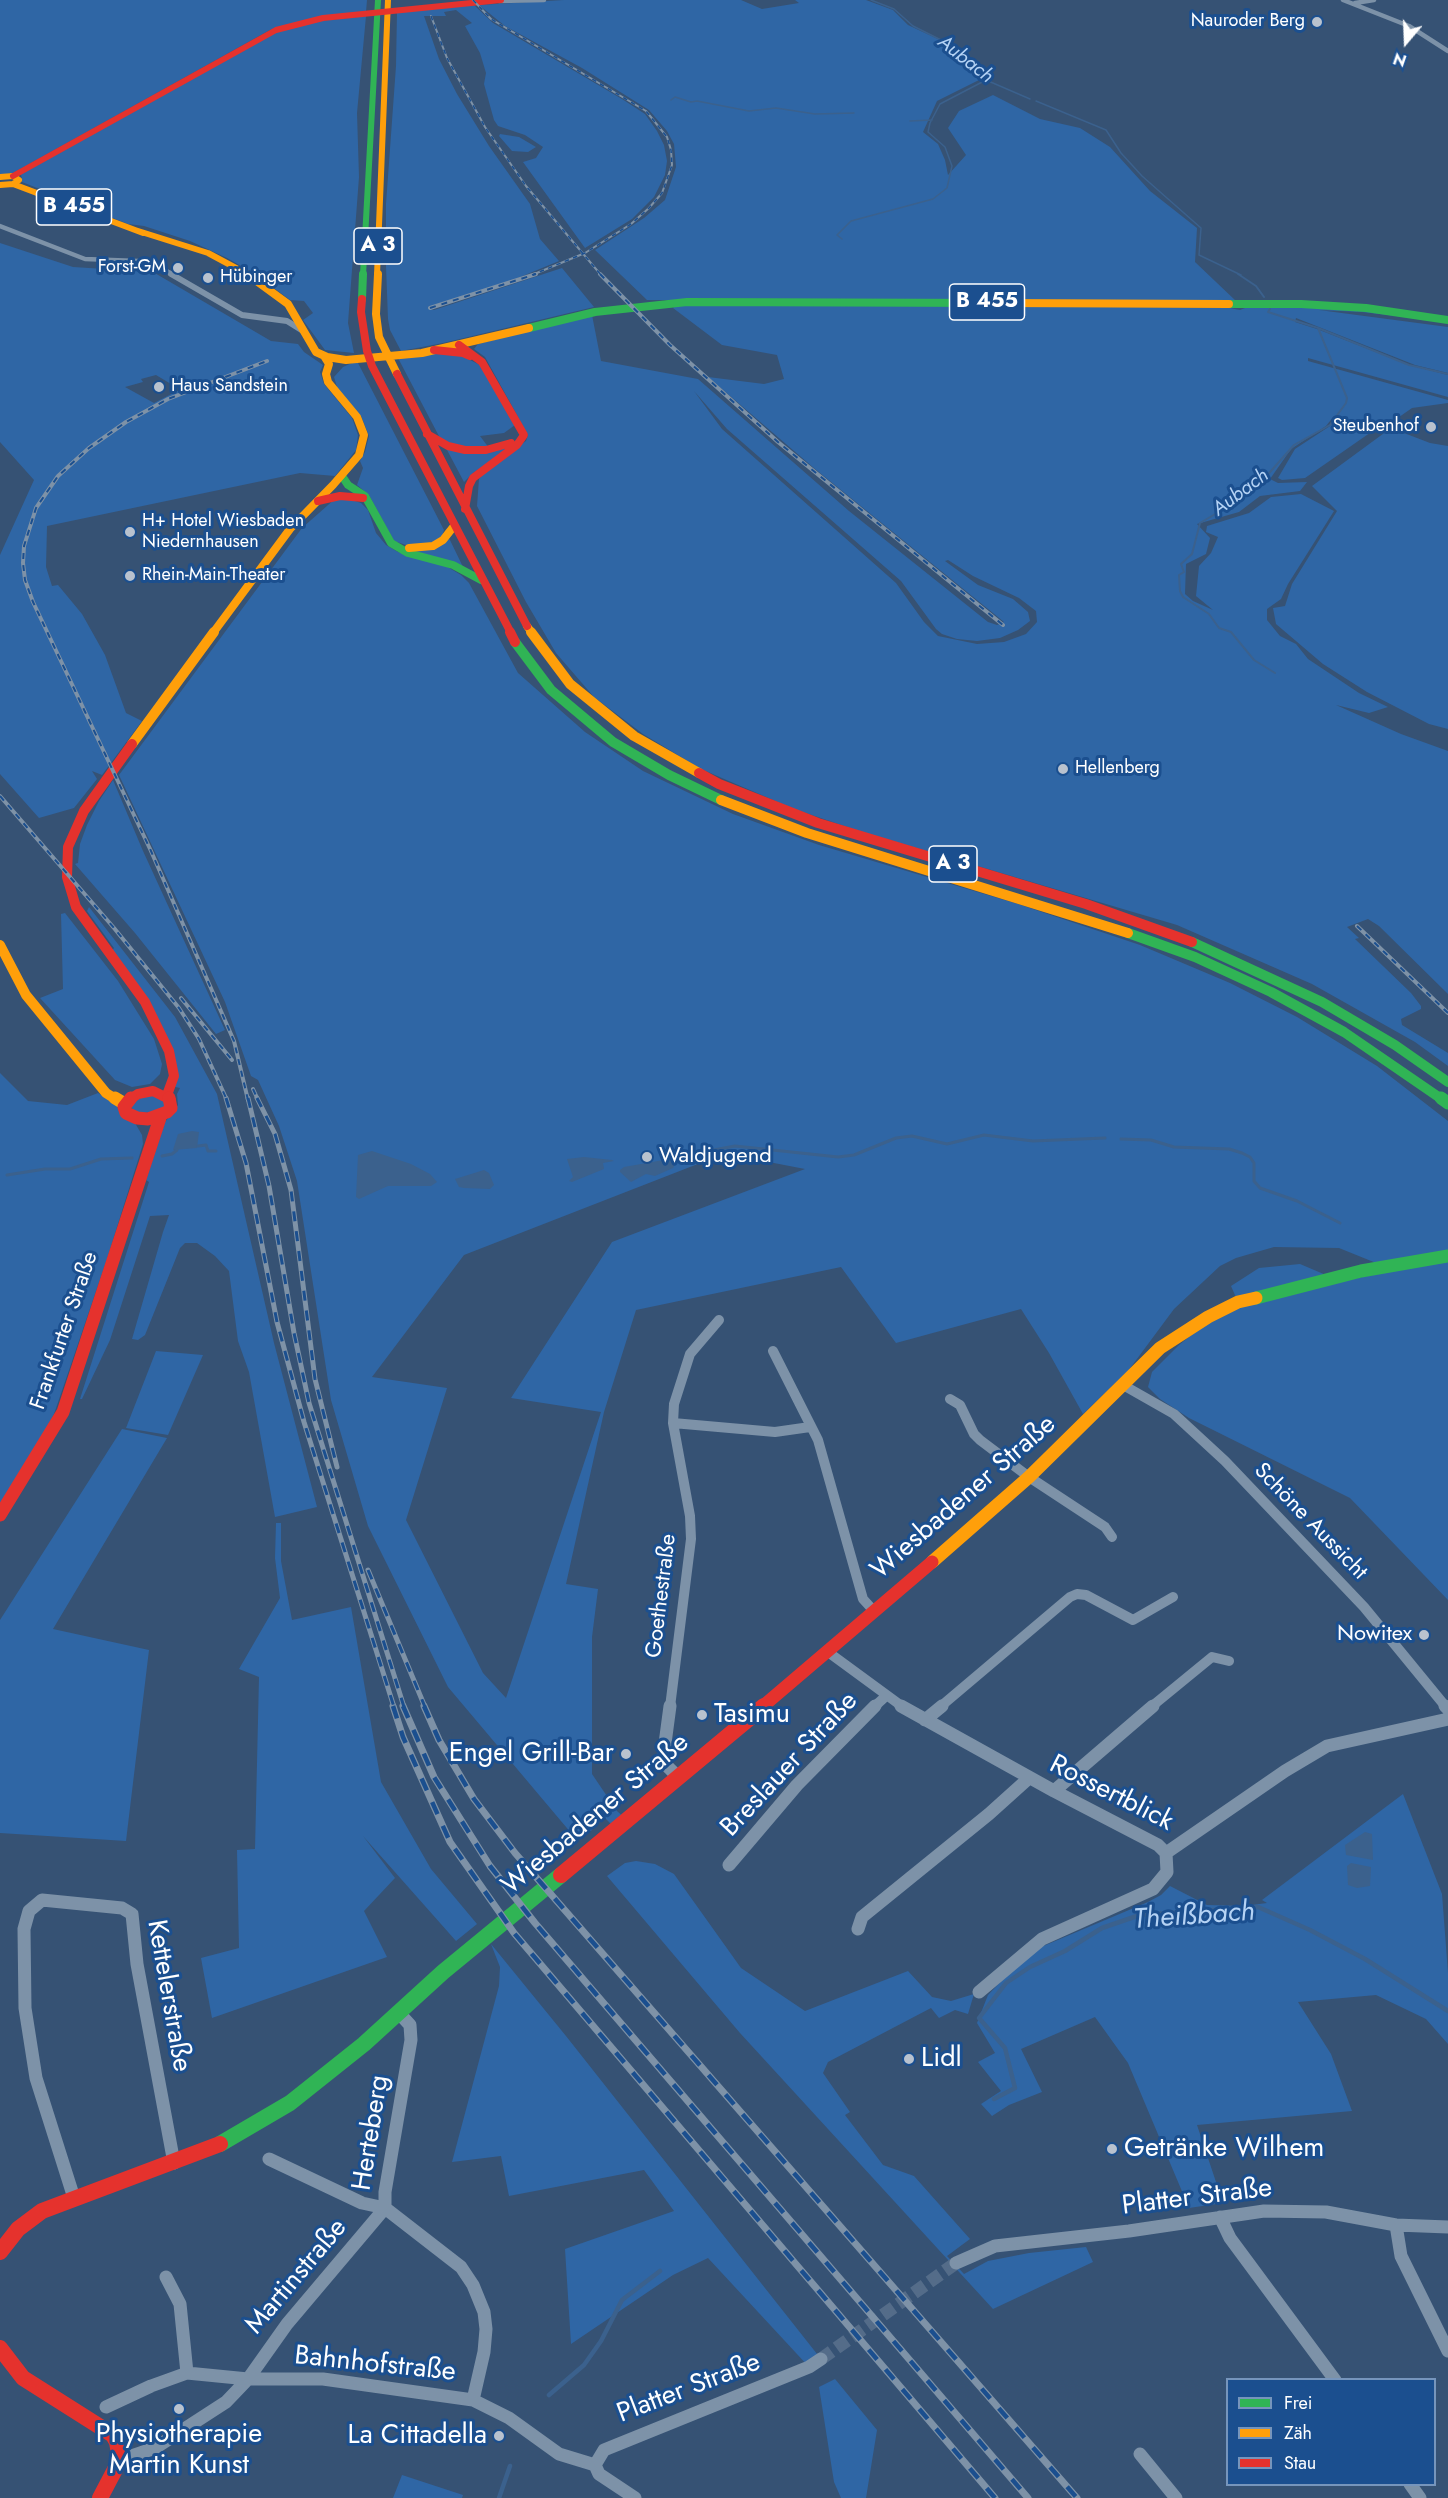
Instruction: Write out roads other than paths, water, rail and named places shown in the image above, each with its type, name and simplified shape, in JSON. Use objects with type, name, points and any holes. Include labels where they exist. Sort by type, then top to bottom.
[{"type":"main road","points":[[6,180],[276,30],[330,17],[500,0]]},
{"type":"main road","name":"A 3","points":[[383,8],[376,326],[384,351],[465,509],[529,629],[557,669],[609,717],[660,752],[719,784],[798,816],[1127,917],[1207,947],[1322,1002],[1395,1045],[1448,1082]]},
{"type":"main road","name":"A 3","points":[[383,8],[361,312],[367,351],[372,366],[516,646],[551,690],[613,742],[669,775],[740,809],[807,833],[1076,915],[1195,957],[1271,992],[1344,1032],[1448,1103]]},
{"type":"main road","name":"B 455","points":[[6,180],[135,230],[213,255],[255,279],[284,299],[296,314],[312,349],[326,367]]},
{"type":"main road","name":"B 455","points":[[461,349],[601,311],[661,303],[710,301],[1301,304],[1366,308],[1448,320]]},
{"type":"main road","points":[[100,1084],[121,1092],[138,1094],[153,1091],[167,1095],[173,1081],[173,1069],[169,1051],[145,1002],[84,921],[69,887],[67,857],[71,838],[80,819],[208,638],[290,529],[338,480],[361,451],[363,431],[357,417],[334,391],[326,367],[346,360],[461,349],[482,362],[524,435],[521,442],[473,478],[469,486],[465,509]]},
{"type":"main road","points":[[427,434],[456,448],[476,451],[505,446],[516,439],[521,431]]},
{"type":"main road","points":[[338,480],[342,490],[361,496],[386,537],[395,545],[408,553],[446,563],[481,580]]},
{"type":"main road","points":[[318,501],[340,496],[361,496]]},
{"type":"main road","points":[[395,545],[413,548],[433,546],[443,540],[454,526]]},
{"type":"main road","points":[[0,945],[26,995],[106,1093],[125,1104]]},
{"type":"main road","points":[[153,1091],[167,1079],[173,1069]]},
{"type":"main road","points":[[125,1104],[138,1094]]},
{"type":"main road","name":"Frankfurter Straße","points":[[0,1515],[63,1412],[148,1151],[161,1115],[171,1108],[171,1099],[167,1095]]},
{"type":"main road","points":[[125,1104],[125,1110],[129,1115],[141,1119],[161,1115]]},
{"type":"main road","name":"Frankfurter Straße","points":[[141,1119],[147,1132],[148,1151]]},
{"type":"main road","name":"Wiesbadener Straße","points":[[0,2252],[28,2220],[42,2211],[174,2163],[249,2129],[290,2103],[399,2013],[486,1936],[679,1778],[828,1652],[873,1610],[944,1552],[1029,1477],[1174,1338],[1238,1302],[1361,1271],[1448,1256]]},
{"type":"main road","points":[[0,2348],[23,2378],[113,2435],[117,2442],[120,2460],[100,2498]]},
{"type":"street","points":[[500,0],[544,0]]},
{"type":"street","points":[[1343,0],[1409,27],[1448,51]]},
{"type":"street","points":[[1353,3],[1374,0]]},
{"type":"street","points":[[0,226],[86,259],[138,261],[159,267],[242,315],[287,321],[303,331]]},
{"type":"street","name":"Goethestraße","points":[[679,1778],[666,1765],[664,1751],[691,1539],[690,1516],[673,1423],[674,1404],[690,1354],[719,1320]]},
{"type":"street","points":[[773,1351],[822,1452],[863,1599],[873,1610]]},
{"type":"street","name":"Schöne Aussicht","points":[[1123,1385],[1174,1414],[1225,1461],[1364,1607],[1448,1708]]},
{"type":"street","points":[[950,1399],[960,1405],[974,1434],[980,1440],[1029,1477],[1105,1527],[1112,1537]]},
{"type":"street","points":[[673,1423],[775,1432],[810,1427]]},
{"type":"street","points":[[925,1719],[1070,1596],[1086,1595],[1133,1620],[1173,1598]]},
{"type":"street","name":"Rossertblick","points":[[828,1652],[886,1696],[1029,1778],[1158,1845],[1167,1853],[1285,1771],[1321,1749],[1448,1719]]},
{"type":"street","points":[[1054,1791],[1204,1662],[1212,1657],[1229,1661]]},
{"type":"street","name":"Breslauer Straße","points":[[729,1865],[797,1785],[886,1696]]},
{"type":"street","points":[[858,1929],[862,1917],[989,1814],[1029,1778]]},
{"type":"street","points":[[980,1992],[1030,1947],[1153,1889],[1167,1872],[1167,1853]]},
{"type":"street","name":"Kettelerstraße","points":[[74,2198],[36,2078],[25,2008],[24,1929],[29,1911],[42,1900],[122,1908],[132,1914],[137,1964],[174,2163]]},
{"type":"street","name":"Herteberg","points":[[399,2013],[410,2025],[411,2040],[385,2192],[385,2208],[461,2267],[474,2284],[484,2312],[486,2329],[484,2352],[473,2400]]},
{"type":"street","points":[[269,2159],[362,2203],[385,2208]]},
{"type":"street","name":"Martinstraße","points":[[248,2379],[287,2324],[385,2208]]},
{"type":"street","name":"Platter Straße","points":[[956,2264],[975,2253],[995,2247],[1264,2211],[1299,2210],[1347,2215],[1396,2225],[1448,2227]]},
{"type":"street","points":[[1220,2217],[1230,2238],[1334,2378]]},
{"type":"street","points":[[1396,2225],[1401,2256],[1448,2351]]},
{"type":"street","points":[[106,2407],[151,2386],[187,2373],[180,2304],[166,2277]]},
{"type":"street","name":"Platter Straße","points":[[599,2472],[599,2454],[610,2446],[809,2367],[821,2359]]},
{"type":"street","name":"Bahnhofstraße","points":[[187,2373],[248,2379],[323,2379],[473,2400],[509,2418],[559,2454],[599,2472],[635,2498]]},
{"type":"street","points":[[120,2460],[155,2448],[226,2402],[248,2379]]},
{"type":"street","points":[[1140,2454],[1176,2498]]},
{"type":"waterway","name":"Aubach","points":[[871,0],[894,9],[913,26],[947,43],[986,80]]},
{"type":"waterway","points":[[932,120],[940,104],[986,80]]},
{"type":"waterway","name":"Aubach","points":[[986,80],[1030,99]]},
{"type":"waterway","points":[[671,100],[675,97],[691,102],[697,101],[749,111],[776,108],[815,114],[854,113]]},
{"type":"waterway","name":"Aubach","points":[[1036,101],[1106,130],[1121,153],[1142,176],[1201,228],[1199,255],[1241,275]]},
{"type":"waterway","points":[[842,239],[837,235],[851,221],[933,199],[947,188],[952,166],[945,147],[928,132],[932,120]]},
{"type":"waterway","points":[[910,121],[932,120]]},
{"type":"waterway","name":"Aubach","points":[[1238,274],[1256,286],[1264,297]]},
{"type":"waterway","name":"Aubach","points":[[1270,309],[1268,312],[1318,328]]},
{"type":"waterway","name":"Aubach","points":[[1275,673],[1254,660],[1231,632],[1219,628],[1209,614],[1183,597],[1180,591],[1179,575],[1184,572],[1181,564],[1192,554],[1200,523],[1234,503],[1247,487],[1263,480],[1294,445],[1330,425],[1346,403],[1347,398],[1318,328]]},
{"type":"waterway","name":"Aubach","points":[[1318,328],[1409,365],[1448,374]]},
{"type":"waterway","points":[[677,1160],[698,1153],[735,1146],[838,1157],[854,1155],[896,1138],[912,1136],[947,1144],[984,1135],[1033,1141],[1105,1138]]},
{"type":"waterway","points":[[1121,1139],[1151,1140],[1174,1147],[1229,1149],[1242,1153],[1250,1157],[1254,1163],[1254,1181],[1260,1188],[1297,1201],[1340,1223]]},
{"type":"waterway","points":[[198,1146],[206,1145],[208,1151],[216,1151]]},
{"type":"waterway","points":[[162,1156],[172,1154],[177,1150]]},
{"type":"waterway","points":[[7,1175],[45,1169],[70,1169],[101,1159],[132,1158]]},
{"type":"waterway","name":"Theißbach","points":[[994,2099],[1015,2088],[1005,2048],[979,2018],[1006,1983],[1030,1967],[1065,1951],[1102,1928],[1140,1915],[1258,1907],[1310,1930],[1365,1959],[1448,2011]]},
{"type":"waterway","name":"Theißbach","points":[[549,2395],[584,2365],[601,2341],[622,2300],[660,2271]]},
{"type":"waterway","name":"Theißbach","points":[[499,2498],[510,2466]]},
{"type":"tunnel","points":[[821,2359],[956,2263]]},
{"type":"railway","points":[[473,0],[491,19],[646,111],[667,137],[672,165],[662,193],[631,224],[583,254]]},
{"type":"railway","points":[[431,16],[447,58],[485,127],[526,186],[583,254]]},
{"type":"railway","points":[[532,275],[583,254]]},
{"type":"railway","points":[[583,254],[601,275]]},
{"type":"railway","points":[[430,308],[536,274]]},
{"type":"railway","points":[[600,274],[670,345],[778,442],[1003,625]]},
{"type":"railway","points":[[248,1100],[234,1041],[151,851],[33,602],[25,580],[23,563],[24,546],[36,508],[58,476],[89,448],[126,422],[168,399],[267,361]]},
{"type":"railway","points":[[0,796],[114,928],[179,1008],[199,1039],[227,1100]]},
{"type":"railway","points":[[1357,926],[1448,1013]]},
{"type":"railway","points":[[181,998],[232,1060]]},
{"type":"railway","points":[[253,1089],[258,1100]]},
{"type":"railway","points":[[226,1098],[246,1163],[277,1322],[304,1422],[394,1707]]},
{"type":"railway","points":[[248,1098],[269,1186],[294,1333],[309,1403],[404,1707]]},
{"type":"railway","points":[[258,1100],[275,1134],[291,1190],[315,1379],[337,1467]]},
{"type":"railway","points":[[368,1570],[425,1707]]},
{"type":"railway","points":[[393,1706],[403,1737],[450,1842],[514,1933],[995,2498]]},
{"type":"railway","points":[[403,1706],[434,1777],[490,1866],[535,1923],[1028,2498]]},
{"type":"railway","points":[[424,1706],[439,1740],[474,1799],[515,1853],[1077,2498]]},
{"type":"place","name":"Nauroder Berg","points":[[1317,22]]},
{"type":"place","name":"Forst-GM","points":[[178,268]]},
{"type":"place","name":"Hübinger","points":[[208,278]]},
{"type":"place","name":"Haus Sandstein","points":[[159,387]]},
{"type":"place","name":"Steubenhof","points":[[1431,427]]},
{"type":"place","name":"H+ Hotel Wiesbaden Niedernhausen","points":[[130,532]]},
{"type":"place","name":"Rhein-Main-Theater","points":[[130,576]]},
{"type":"place","name":"Hellenberg","points":[[1063,769]]},
{"type":"place","name":"Waldjugend","points":[[647,1157]]},
{"type":"place","name":"Nowitex","points":[[1424,1635]]},
{"type":"place","name":"Tasimu","points":[[702,1715]]},
{"type":"place","name":"Engel Grill-Bar","points":[[626,1754]]},
{"type":"place","name":"Lidl","points":[[909,2059]]},
{"type":"place","name":"Getränke Wilhem","points":[[1112,2149]]},
{"type":"place","name":"Physiotherapie Martin Kunst","points":[[179,2409]]},
{"type":"place","name":"La Cittadella","points":[[499,2436]]}]
